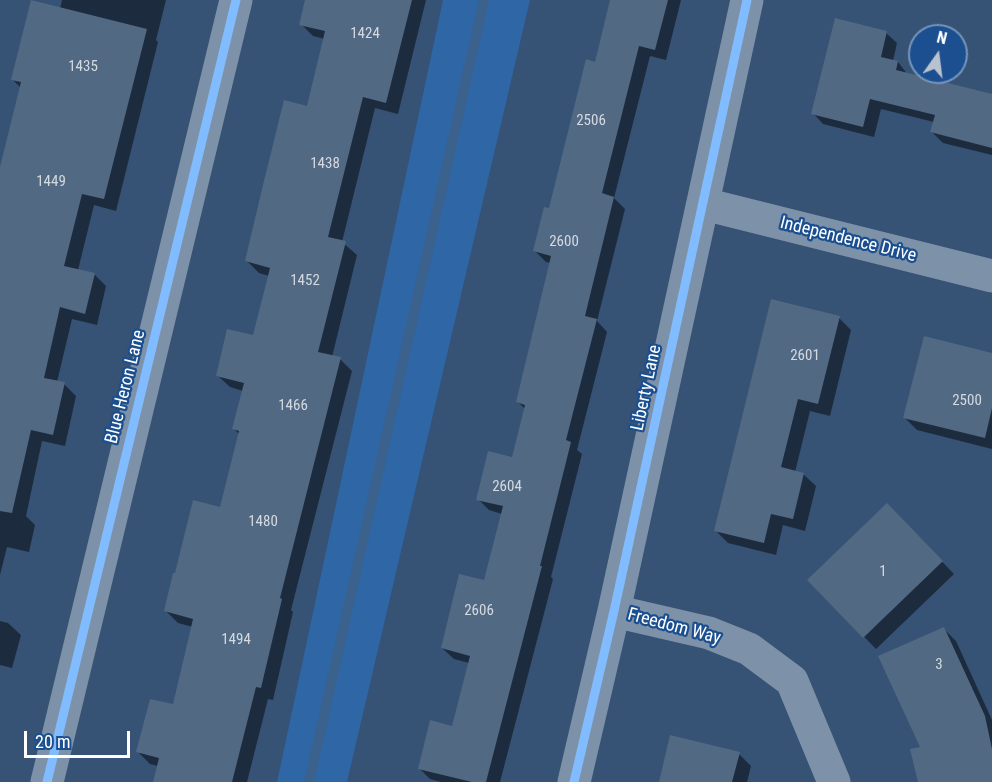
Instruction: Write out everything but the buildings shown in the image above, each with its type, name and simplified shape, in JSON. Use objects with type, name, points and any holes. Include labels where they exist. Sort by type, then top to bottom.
[{"type":"street","name":"Blue Heron Lane","points":[[47,782],[236,0]]},
{"type":"street","name":"Liberty Lane","points":[[574,782],[614,611],[747,0]]},
{"type":"street","name":"Independence Drive","points":[[704,204],[992,276]]},
{"type":"street","name":"Freedom Way","points":[[614,611],[709,633],[748,650],[792,681],[834,782]]},
{"type":"shaded area","points":[[443,0],[530,0],[347,782],[277,782]]},
{"type":"waterway","points":[[309,782],[484,0]]},
{"type":"cycle path","points":[[47,782],[236,0]]},
{"type":"cycle path","points":[[574,782],[614,611],[747,0]]}]
